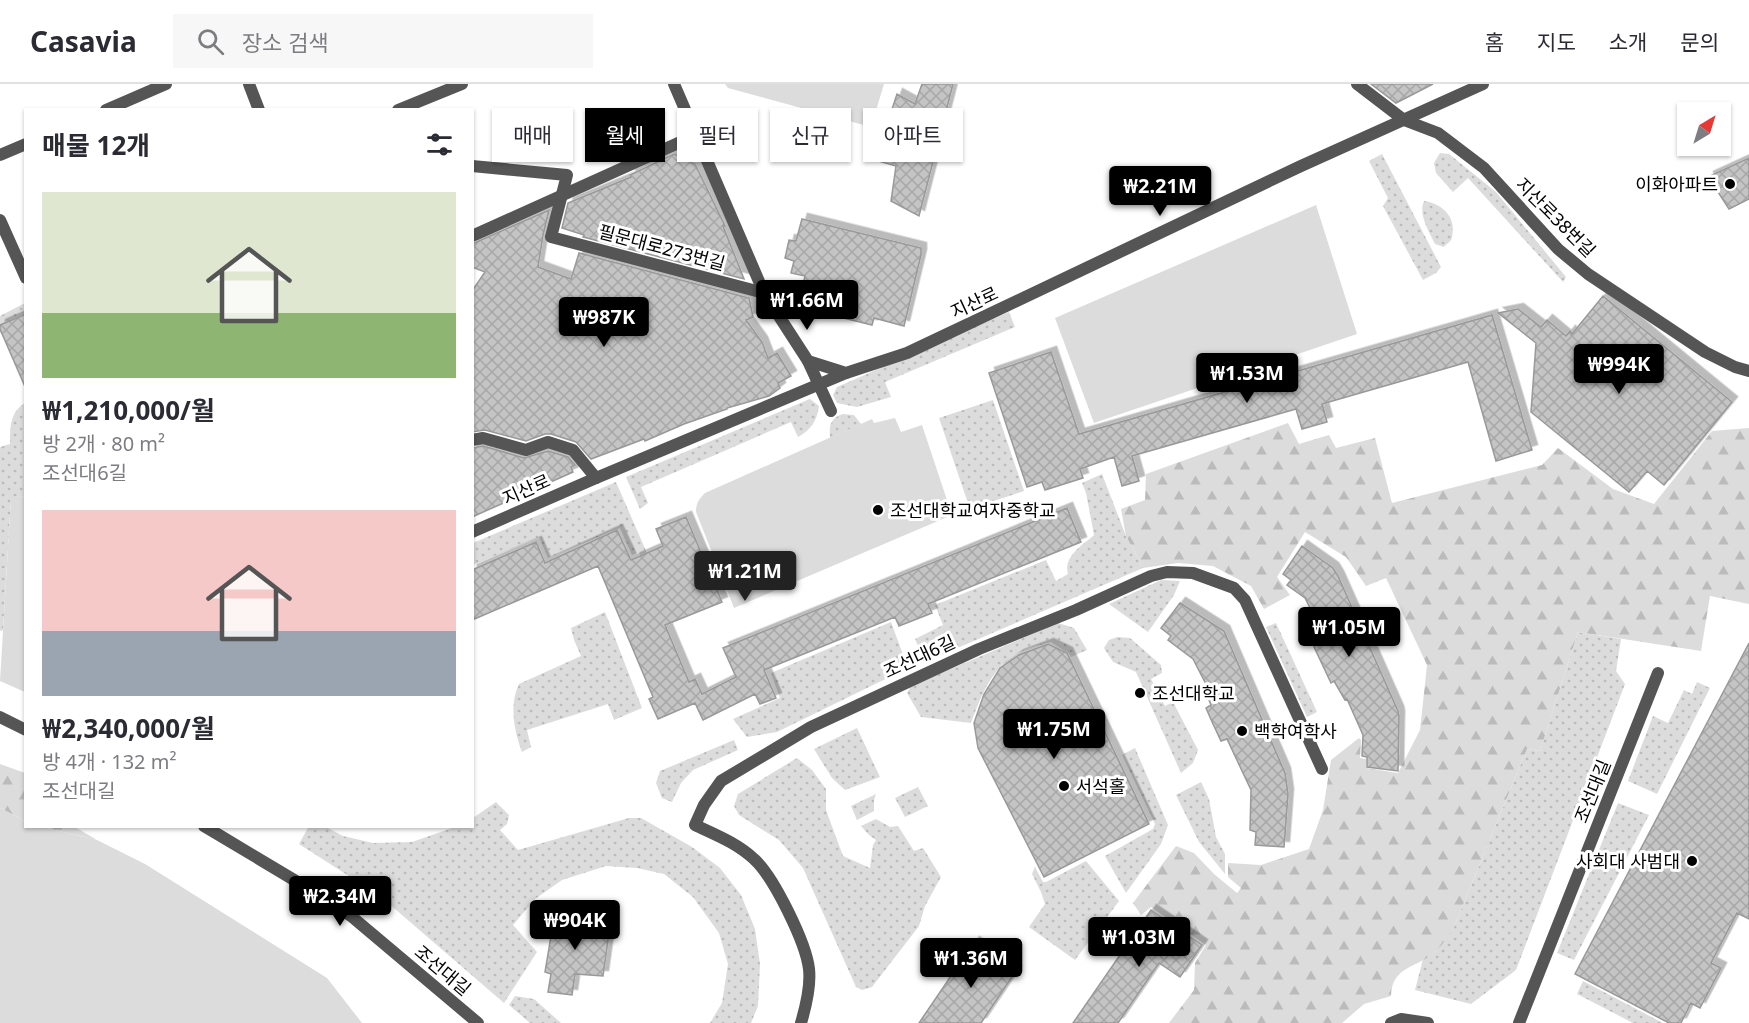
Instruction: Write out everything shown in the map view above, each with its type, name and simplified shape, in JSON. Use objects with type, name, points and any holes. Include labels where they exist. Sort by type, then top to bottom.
[{"type":"street","points":[[111,108],[166,84]]},
{"type":"street","points":[[249,84],[258,108]]},
{"type":"street","points":[[403,108],[462,84]]},
{"type":"street","name":"필문대로273번길","points":[[674,84],[684,108]]},
{"type":"street","name":"지산로38번길","points":[[1357,84],[1404,120],[1438,133],[1484,168],[1558,249],[1588,274],[1705,352],[1735,367],[1749,371]]},
{"type":"street","name":"지산로","points":[[474,531],[846,373],[907,353],[1301,166],[1483,84]]},
{"type":"street","points":[[474,235],[677,144]]},
{"type":"street","points":[[0,155],[24,145]]},
{"type":"street","name":"필문대로273번길","points":[[708,162],[764,293],[808,361],[831,411]]},
{"type":"street","points":[[474,166],[567,175],[563,195]]},
{"type":"street","name":"필문대로273번길","points":[[563,195],[551,237],[764,293]]},
{"type":"street","points":[[0,220],[24,274]]},
{"type":"street","points":[[808,361],[846,373]]},
{"type":"street","points":[[474,440],[483,438],[526,450],[548,442],[573,450],[596,478]]},
{"type":"street","name":"조선대6길","points":[[801,1023],[807,1005],[809,970],[805,953],[778,893],[756,861],[733,842],[695,825],[704,805],[721,781],[811,727],[979,649],[1076,610],[1151,576],[1167,572],[1193,573],[1234,588],[1245,600],[1322,769]]},
{"type":"street","name":"조선대길","points":[[1519,1023],[1658,673]]},
{"type":"street","points":[[0,717],[24,729]]},
{"type":"street","name":"조선대길","points":[[207,828],[351,916],[478,1023]]},
{"type":"street","points":[[1391,1023],[1401,1019],[1428,1023]]},
{"type":"green space","points":[[725,84],[884,84],[877,108],[863,108],[863,125],[851,122],[851,108],[801,108],[728,88]]},
{"type":"green space","points":[[1440,153],[1449,154],[1496,192],[1566,277],[1563,282],[1468,178],[1453,192],[1436,173],[1434,163]]},
{"type":"green space","points":[[1382,154],[1441,267],[1436,273],[1423,280],[1383,206],[1388,198],[1369,161]]},
{"type":"green space","points":[[1424,201],[1440,207],[1451,219],[1452,238],[1444,247],[1435,244],[1427,228],[1422,212]]},
{"type":"green space","points":[[1316,205],[1357,334],[1094,423],[1055,318]]},
{"type":"green space","points":[[24,304],[24,319],[0,333],[0,316]]},
{"type":"green space","points":[[1009,312],[1015,327],[885,382],[891,397],[857,407],[837,403],[833,395],[837,387]]},
{"type":"green space","points":[[810,399],[819,406],[818,411],[815,421],[803,434],[798,437],[791,422],[641,487],[648,503],[640,509],[626,477]]},
{"type":"green space","points":[[993,400],[1024,491],[970,509],[939,418]]},
{"type":"green space","points":[[24,404],[24,496],[11,498],[3,630],[0,631],[0,447],[10,444],[11,426],[14,415]]},
{"type":"green space","points":[[843,414],[854,415],[861,424],[830,438],[831,423]]},
{"type":"green space","points":[[895,418],[901,432],[922,425],[952,515],[734,608],[696,512],[701,497],[705,493],[872,419],[874,423]]},
{"type":"green space","points":[[1288,423],[1299,444],[1329,435],[1336,448],[1375,438],[1392,503],[1542,465],[1558,448],[1613,489],[1654,504],[1712,431],[1749,428],[1749,604],[1710,596],[1701,651],[1578,632],[1540,751],[1527,749],[1454,927],[1436,951],[1396,978],[1391,996],[1364,1004],[1342,1023],[1169,1023],[1194,990],[1195,963],[1206,945],[1151,907],[1141,915],[1133,903],[1176,846],[1194,853],[1237,893],[1241,888],[1228,877],[1228,863],[1261,865],[1309,849],[1323,810],[1331,760],[1359,738],[1361,740],[1360,758],[1366,759],[1366,768],[1398,773],[1420,730],[1427,665],[1386,578],[1366,586],[1346,557],[1305,532],[1277,577],[1290,595],[1264,609],[1251,586],[1213,566],[1178,563],[1143,568],[1126,536],[1121,509],[1145,500],[1146,474]]},
{"type":"green space","points":[[1102,474],[1126,536],[1143,568],[925,662],[915,639],[943,625],[935,605],[1046,560],[1056,581],[1068,574],[1068,562],[1071,556],[1094,535],[1082,483]]},
{"type":"green space","points":[[616,482],[667,599],[660,602],[639,552],[632,555],[620,528],[548,558],[539,537],[474,565],[474,543]]},
{"type":"green space","points":[[24,496],[24,692],[0,681],[11,497]]},
{"type":"green space","points":[[1161,580],[1180,581],[1174,595],[1148,632],[1109,604]]},
{"type":"green space","points":[[605,612],[642,708],[614,720],[608,704],[527,730],[531,747],[522,752],[513,709],[519,684],[581,656],[571,628]]},
{"type":"green space","points":[[891,622],[908,668],[777,732],[747,737],[733,719],[780,698],[771,673]]},
{"type":"green space","points":[[1058,623],[1074,628],[1087,650],[1071,657],[1051,642],[1027,649],[1010,658],[995,673],[989,683],[971,723],[921,717],[907,693],[911,686]]},
{"type":"green space","points":[[1276,623],[1317,712],[1307,717],[1266,627]]},
{"type":"green space","points":[[1578,632],[1621,639],[1616,671],[1625,684],[1516,970],[1471,1004],[1415,990],[1423,959],[1435,952],[1454,927],[1527,749],[1540,751]]},
{"type":"green space","points":[[1117,637],[1130,638],[1161,665],[1162,673],[1151,679],[1165,706],[1173,702],[1198,750],[1193,763],[1181,773],[1136,672],[1113,662],[1104,648],[1109,640]]},
{"type":"green space","points":[[1697,682],[1710,688],[1657,794],[1628,781],[1653,716],[1668,723],[1684,690],[1692,694]]},
{"type":"green space","points":[[857,728],[880,777],[845,790],[832,778],[814,749]]},
{"type":"green space","points":[[734,740],[738,750],[693,770],[681,783],[672,802],[662,798],[656,783],[660,771]]},
{"type":"green space","points":[[1135,748],[1168,825],[1161,844],[1126,893],[1105,856],[1153,829],[1155,824],[1122,755]]},
{"type":"green space","points":[[797,758],[812,770],[826,789],[826,810],[843,856],[870,868],[873,845],[876,840],[861,826],[876,819],[890,827],[898,826],[914,851],[923,848],[941,877],[925,906],[919,926],[872,987],[862,990],[856,987],[803,868],[779,840],[739,815],[734,806],[738,794]]},
{"type":"green space","points":[[0,764],[24,773],[24,820],[0,808]]},
{"type":"green space","points":[[1201,782],[1209,799],[1216,837],[1225,854],[1225,874],[1199,842],[1176,795]]},
{"type":"green space","points":[[918,787],[928,806],[905,817],[895,798]]},
{"type":"green space","points":[[876,794],[874,811],[857,820],[851,806]]},
{"type":"green space","points":[[496,802],[509,815],[507,824],[500,830],[518,850],[629,818],[641,818],[692,847],[720,868],[741,895],[755,929],[760,964],[758,1006],[751,1023],[710,1023],[722,1003],[728,964],[719,933],[693,897],[664,874],[637,868],[606,866],[562,880],[535,899],[513,925],[537,952],[504,1003],[380,896],[299,844],[308,828],[328,828],[343,836],[373,843],[412,842],[452,828],[474,828],[474,817]]},
{"type":"green space","points":[[1618,803],[1649,815],[1574,960],[1557,953]]},
{"type":"green space","points":[[0,808],[24,820],[24,828],[46,828],[97,840],[145,864],[327,978],[362,1023],[0,1023]]},
{"type":"green space","points":[[46,828],[77,828],[97,840]]},
{"type":"green space","points":[[1086,861],[1119,901],[1075,960],[1029,927],[1045,904],[1032,874],[1035,867],[1043,882],[1046,882]]},
{"type":"green space","points":[[1583,981],[1663,1023],[1633,1023],[1577,994]]},
{"type":"green space","points":[[515,996],[534,999],[561,1023],[530,1023],[509,1005]]},
{"type":"building","points":[[922,84],[953,84],[947,108],[892,108],[897,94],[915,104]]},
{"type":"building","points":[[1371,84],[1433,84],[1396,103]]},
{"type":"building","points":[[674,154],[677,155],[677,162],[695,164],[725,226],[723,226],[744,279],[583,237],[584,235],[562,228],[568,203],[631,177],[630,175],[657,162],[665,162],[665,158]]},
{"type":"building","name":"이화아파트","points":[[1749,158],[1749,199],[1729,209],[1718,192],[1713,192],[1708,177]]},
{"type":"building","points":[[882,162],[933,162],[919,216],[891,201],[896,166]]},
{"type":"building","points":[[549,210],[538,267],[571,279],[579,253],[749,298],[753,317],[746,320],[762,342],[768,358],[777,353],[791,376],[778,383],[780,388],[769,396],[727,408],[645,441],[644,439],[591,459],[576,442],[551,434],[526,441],[485,430],[474,432],[474,288],[485,272],[474,268],[474,243]]},
{"type":"building","points":[[802,219],[921,248],[904,326],[874,318],[872,325],[811,310],[814,301],[800,297],[805,276],[791,273],[794,261],[785,258],[789,240],[796,241]]},
{"type":"building","points":[[1603,296],[1732,402],[1664,485],[1647,471],[1629,492],[1531,412],[1536,343],[1498,313],[1518,309],[1541,327],[1547,320],[1566,336],[1570,331],[1572,334]]},
{"type":"building","points":[[24,315],[24,384],[0,329],[0,325]]},
{"type":"building","points":[[1492,315],[1532,450],[1496,461],[1468,362],[1322,404],[1327,422],[1302,429],[1296,409],[1132,456],[1139,481],[1122,486],[1114,457],[1080,469],[1083,478],[1045,490],[1042,482],[1027,487],[989,373],[1051,352],[1079,434]]},
{"type":"building","points":[[483,446],[524,458],[548,451],[568,457],[575,465],[571,467],[573,472],[474,516],[474,448]]},
{"type":"building","points":[[1067,508],[1081,542],[928,604],[932,613],[899,626],[895,617],[764,670],[776,698],[760,704],[755,694],[703,720],[695,703],[658,719],[649,699],[653,697],[598,566],[474,619],[474,569],[536,542],[545,563],[617,530],[631,560],[663,546],[656,529],[686,517],[722,602],[665,625],[689,682],[695,679],[702,694],[736,677],[723,648]]},
{"type":"building","points":[[1302,546],[1333,568],[1338,576],[1398,711],[1398,771],[1367,767],[1367,757],[1362,756],[1363,735],[1347,699],[1345,700],[1334,681],[1331,683],[1314,647],[1320,628],[1305,598],[1287,585],[1291,580],[1283,574]]},
{"type":"building","name":"백학여학사","points":[[1180,603],[1224,631],[1285,773],[1288,794],[1284,847],[1255,845],[1256,832],[1250,830],[1251,790],[1227,739],[1221,741],[1206,708],[1211,705],[1206,693],[1209,690],[1193,659],[1168,640],[1171,636],[1161,628]]},
{"type":"building","name":"사회대 사범대","points":[[1749,643],[1749,919],[1737,913],[1711,963],[1721,968],[1700,1008],[1691,1003],[1681,1023],[1669,1023],[1575,974]]},
{"type":"building","name":"서석홀","points":[[1048,644],[1067,653],[1149,824],[1044,877],[978,748],[974,723],[984,694],[1000,668],[1019,655]]},
{"type":"building","points":[[1151,910],[1202,945],[1180,977],[1159,963],[1118,1023],[1073,1023]]},
{"type":"building","points":[[555,912],[585,915],[584,924],[610,926],[603,976],[575,974],[572,995],[548,992],[551,974],[545,972]]},
{"type":"building","points":[[974,942],[1016,971],[981,1023],[919,1023]]},
{"type":"place","name":"이화아파트","points":[[1730,184]]},
{"type":"place","name":"조선대학교여자중학교","points":[[878,510]]},
{"type":"place","name":"조선대학교","points":[[1140,693]]},
{"type":"place","name":"백학여학사","points":[[1242,731]]},
{"type":"place","name":"서석홀","points":[[1064,786]]},
{"type":"place","name":"사회대 사범대","points":[[1692,861]]}]
